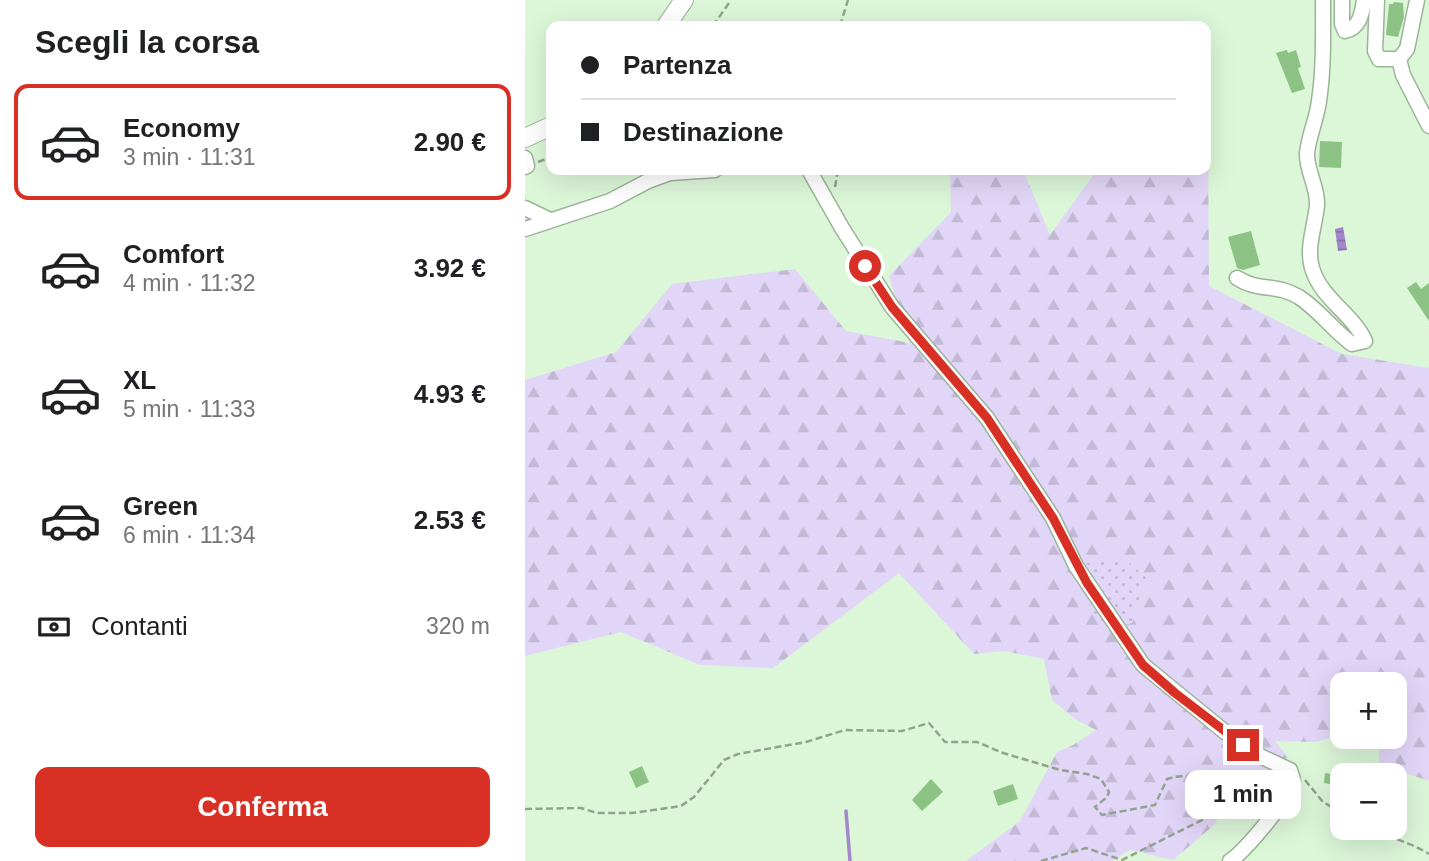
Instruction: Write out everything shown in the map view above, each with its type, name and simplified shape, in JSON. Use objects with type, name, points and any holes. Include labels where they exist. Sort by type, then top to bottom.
[{"type":"street","points":[[669,21],[684,0]]},
{"type":"street","points":[[1237,278],[1254,287],[1279,288],[1290,293],[1317,312],[1352,344],[1365,341],[1359,328],[1335,304],[1311,267],[1311,239],[1317,203],[1315,183],[1307,155],[1313,119],[1319,105],[1323,0]]},
{"type":"street","points":[[1342,0],[1342,24],[1345,31],[1358,24],[1364,0]]},
{"type":"street","points":[[1377,0],[1375,51],[1379,59],[1399,59]]},
{"type":"street","points":[[1399,59],[1407,49],[1417,0]]},
{"type":"street","points":[[1399,59],[1403,75],[1429,126]]},
{"type":"street","points":[[525,138],[546,128]]},
{"type":"street","points":[[525,158],[525,167]]},
{"type":"street","points":[[525,229],[610,201],[664,175]]},
{"type":"street","points":[[812,175],[892,307],[987,418],[1053,518],[1076,566],[1143,665],[1225,732],[1262,757],[1290,770],[1293,781],[1285,799],[1230,861]]},
{"type":"street","points":[[525,208],[550,220]]},
{"type":"path","points":[[716,21],[731,0]]},
{"type":"path","points":[[842,21],[848,0]]},
{"type":"path","points":[[525,809],[581,808],[597,813],[632,813],[681,806],[694,797],[724,760],[739,754],[806,742],[845,730],[902,731],[929,723],[945,742],[977,742],[1003,753],[1101,779],[1108,792],[1107,797],[1095,807],[1102,815],[1155,805],[1167,779],[1174,777],[1194,777],[1218,785],[1240,786],[1272,780],[1228,807],[1122,860],[1086,848],[1041,861]]},
{"type":"path","points":[[1290,770],[1303,778],[1323,802],[1330,806]]},
{"type":"path","points":[[1395,840],[1429,854]]},
{"type":"green space","points":[[950,175],[1025,175],[1050,235],[1093,175],[1208,175],[1209,286],[1342,354],[1429,368],[1429,781],[1407,774],[1407,763],[1379,763],[1379,749],[1407,749],[1407,672],[1330,672],[1330,738],[1316,742],[1275,741],[1288,757],[1229,800],[1214,825],[1173,860],[1130,850],[1112,861],[966,861],[1020,821],[1057,752],[1096,730],[1075,719],[1052,700],[1044,659],[1004,651],[974,654],[899,573],[773,668],[700,665],[621,632],[525,656],[525,380],[616,352],[672,284],[795,269],[846,331],[910,343],[889,276],[951,212]],"holes":[[[1124,559],[1147,577],[1132,623],[1104,629],[1074,581],[1086,563]]]},
{"type":"green space","points":[[1124,558],[1147,578],[1132,623],[1103,630],[1074,581],[1086,563]]},
{"type":"shaded area","points":[[1343,227],[1347,250],[1338,251],[1335,229]]},
{"type":"building","points":[[1403,3],[1404,17],[1398,37],[1386,35],[1389,4]]},
{"type":"building","points":[[1287,50],[1288,53],[1296,50],[1305,89],[1292,93],[1276,53]]},
{"type":"building","points":[[1320,141],[1342,142],[1341,168],[1319,167]]},
{"type":"building","points":[[1251,231],[1260,265],[1243,270],[1237,268],[1228,237]]},
{"type":"building","points":[[1416,282],[1421,289],[1429,283],[1429,321],[1407,288]]},
{"type":"building","points":[[642,766],[649,782],[636,788],[629,772]]},
{"type":"building","points":[[1325,773],[1330,774],[1330,784],[1324,783]]},
{"type":"building","points":[[931,779],[943,792],[922,811],[912,800]]},
{"type":"building","points":[[1013,784],[1018,799],[998,806],[993,791]]},
{"type":"waterway","points":[[846,811],[850,861]]},
{"type":"route","points":[[865,266],[892,307],[987,418],[1053,518],[1076,566],[1143,665],[1243,745]]}]
